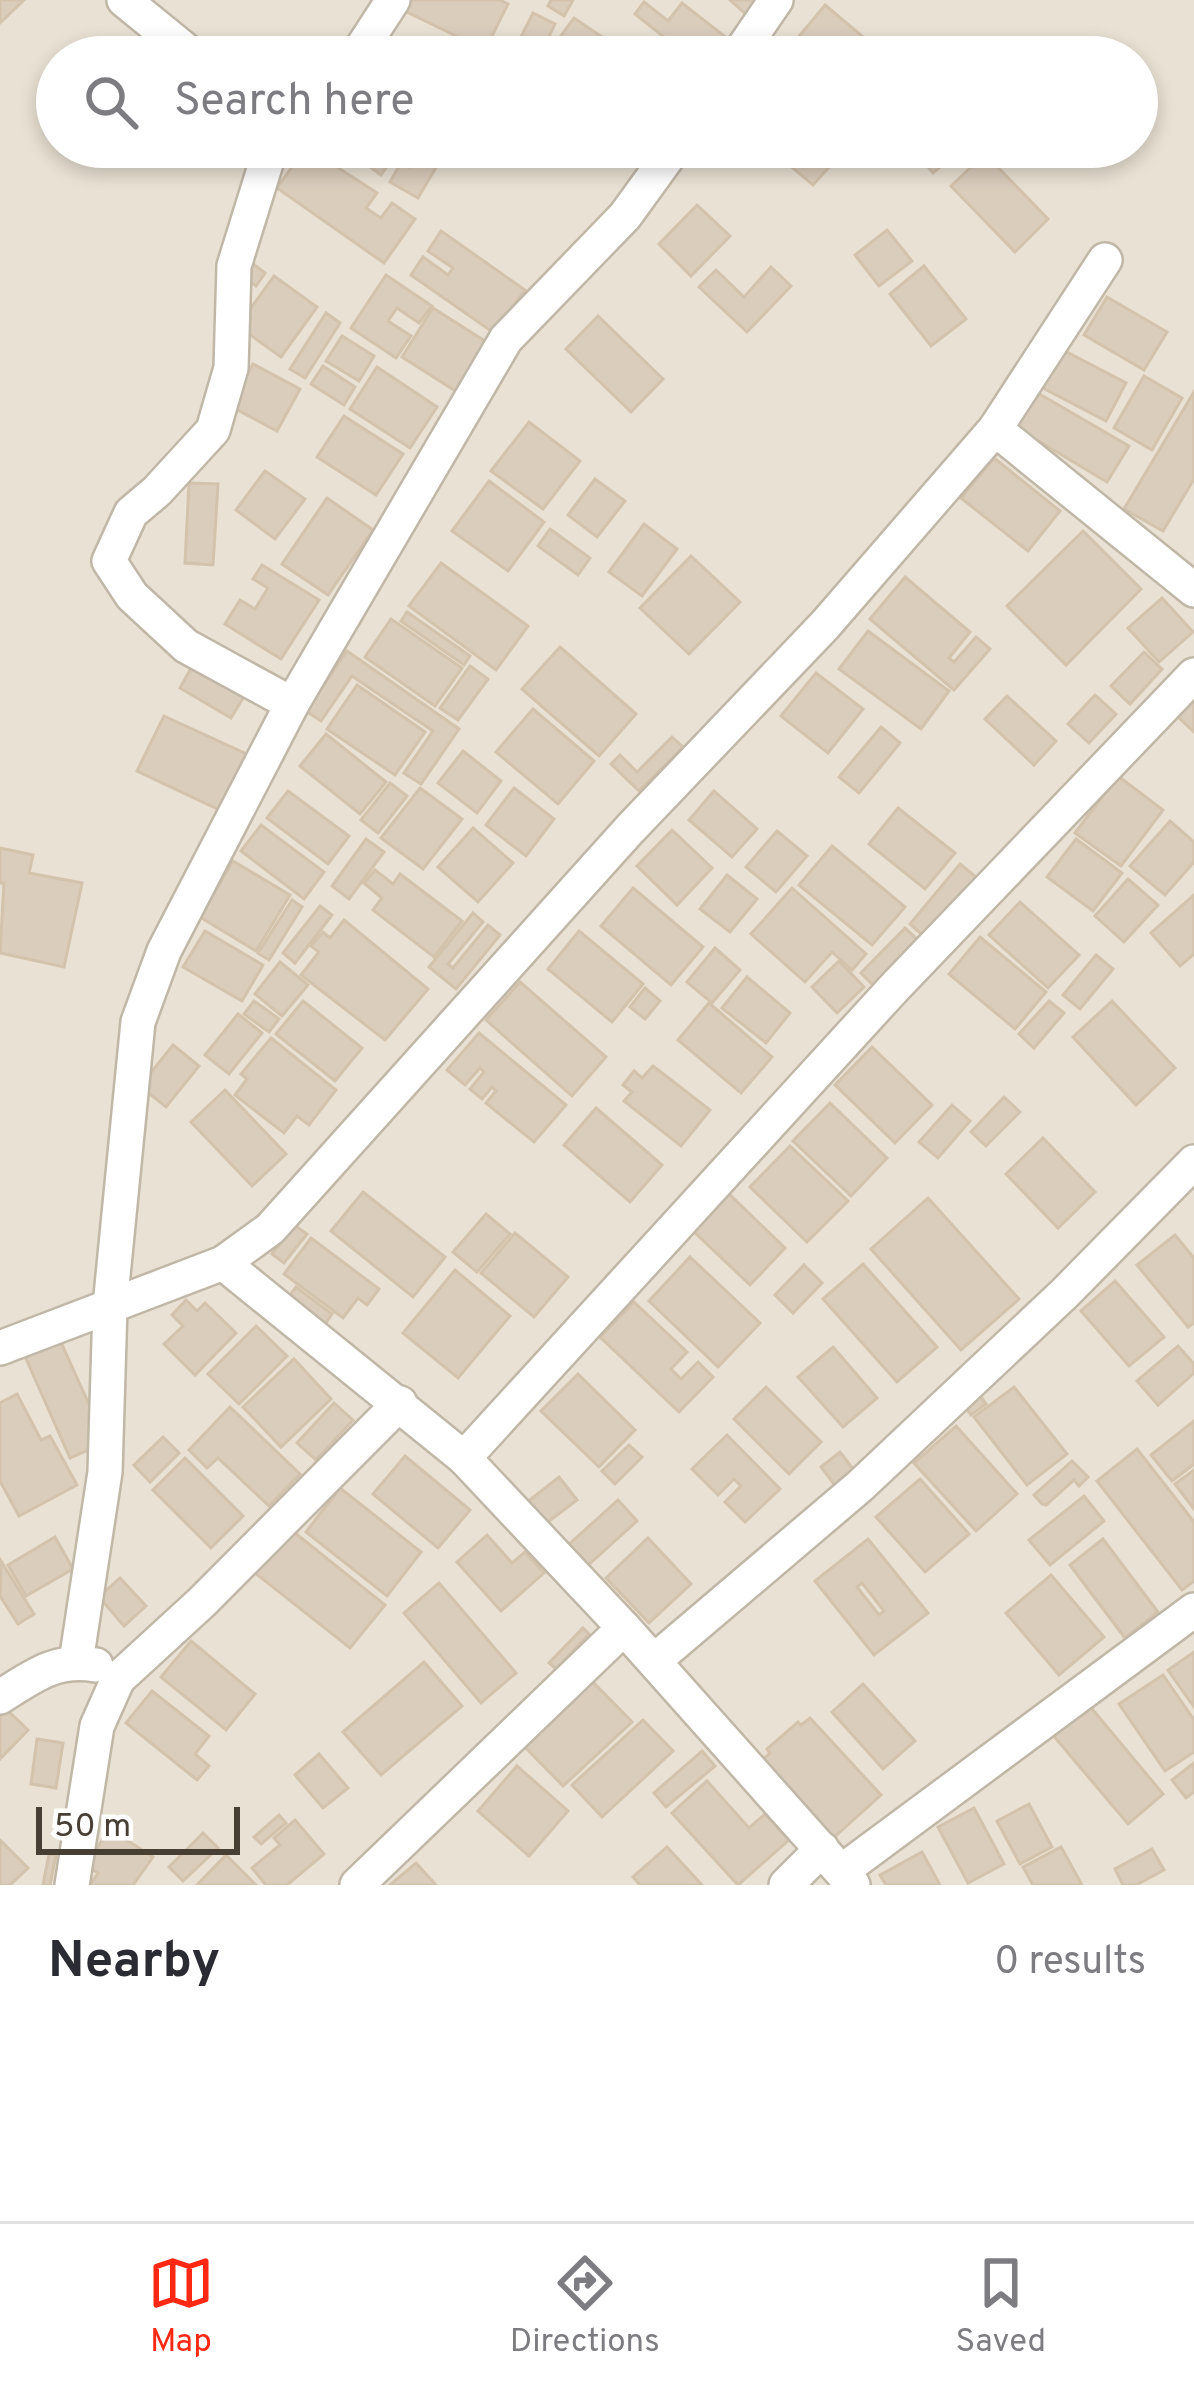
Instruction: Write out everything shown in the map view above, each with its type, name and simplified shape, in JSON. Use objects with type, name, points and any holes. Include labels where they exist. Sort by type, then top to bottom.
[{"type":"street","points":[[124,0],[168,36]]},
{"type":"street","points":[[370,36],[393,0]]},
{"type":"street","points":[[751,36],[776,0]]},
{"type":"street","points":[[264,168],[234,266],[230,368],[212,430],[158,491],[131,513],[110,561],[132,596],[186,646],[292,704]]},
{"type":"street","points":[[76,1662],[105,1472],[110,1306],[138,1022],[164,951],[292,704],[506,339],[625,215],[660,168]]},
{"type":"street","points":[[0,1348],[223,1262],[270,1228],[630,830],[826,625],[995,429],[1105,260]]},
{"type":"street","points":[[995,429],[1194,590]]},
{"type":"street","points":[[464,1458],[894,988],[1194,675]]},
{"type":"street","points":[[653,1661],[860,1486],[1065,1293],[1194,1162]]},
{"type":"street","points":[[223,1262],[464,1458],[839,1868]]},
{"type":"street","points":[[72,1885],[97,1726],[118,1679],[202,1602],[400,1403]]},
{"type":"street","points":[[786,1885],[839,1868],[1194,1610]]},
{"type":"street","points":[[357,1885],[623,1628]]},
{"type":"street","points":[[0,1697],[46,1667],[76,1662],[100,1666],[118,1679]]},
{"type":"shaded area","points":[[0,0],[1194,0],[1194,1885],[0,1885]]},
{"type":"building","points":[[0,0],[24,0],[0,23]]},
{"type":"building","points":[[411,0],[500,0],[508,4],[492,36],[456,36],[405,11]]},
{"type":"building","points":[[551,0],[573,0],[564,16],[548,6]]},
{"type":"building","points":[[730,0],[760,0],[747,15]]},
{"type":"building","points":[[644,2],[668,21],[682,3],[724,36],[663,36],[635,14]]},
{"type":"building","points":[[825,5],[862,36],[799,36]]},
{"type":"building","points":[[533,13],[555,24],[549,36],[522,36]]},
{"type":"building","points":[[574,18],[601,36],[561,36]]},
{"type":"building","points":[[291,168],[338,168],[377,193],[366,208],[381,218],[392,203],[415,219],[384,263],[277,188]]},
{"type":"building","points":[[398,168],[436,168],[418,198],[390,182]]},
{"type":"building","points":[[793,168],[828,168],[813,185]]},
{"type":"building","points":[[970,168],[999,168],[1048,219],[1015,252],[951,186]]},
{"type":"building","points":[[697,205],[730,236],[691,276],[659,244]]},
{"type":"building","points":[[887,230],[912,261],[879,286],[855,255]]},
{"type":"building","points":[[441,231],[525,290],[494,333],[411,275],[423,257],[448,275],[453,268],[428,251]]},
{"type":"building","points":[[245,258],[265,273],[256,286],[235,271]]},
{"type":"building","points":[[924,266],[966,319],[931,346],[890,294]]},
{"type":"building","points":[[771,267],[791,286],[747,332],[699,287],[716,270],[744,297]]},
{"type":"building","points":[[386,275],[432,306],[419,323],[397,308],[388,321],[411,336],[396,358],[351,328]]},
{"type":"building","points":[[274,276],[317,307],[281,357],[238,326]]},
{"type":"building","points":[[1107,297],[1167,332],[1144,370],[1084,335]]},
{"type":"building","points":[[433,308],[488,343],[457,392],[402,357]]},
{"type":"building","points":[[326,313],[340,323],[305,378],[290,369]]},
{"type":"building","points":[[598,316],[663,379],[631,412],[566,349]]},
{"type":"building","points":[[342,336],[374,356],[359,381],[326,361]]},
{"type":"building","points":[[1063,350],[1126,383],[1106,421],[1043,388]]},
{"type":"building","points":[[253,364],[300,389],[277,431],[230,406]]},
{"type":"building","points":[[323,366],[355,387],[344,405],[311,384]]},
{"type":"building","points":[[377,367],[437,407],[410,448],[350,409]]},
{"type":"building","points":[[1144,376],[1182,398],[1152,450],[1114,428]]},
{"type":"building","points":[[1036,392],[1129,446],[1107,482],[1015,427]]},
{"type":"building","points":[[1194,392],[1194,479],[1163,531],[1124,509]]},
{"type":"building","points":[[344,416],[403,454],[376,495],[317,457]]},
{"type":"building","points":[[529,422],[580,461],[543,509],[491,471]]},
{"type":"building","points":[[994,458],[1060,511],[1028,551],[961,498]]},
{"type":"building","points":[[265,471],[305,499],[275,539],[236,510]]},
{"type":"building","points":[[595,479],[625,501],[597,537],[568,515]]},
{"type":"building","points":[[489,481],[544,522],[508,571],[452,531]]},
{"type":"building","points":[[189,483],[218,484],[213,565],[185,563]]},
{"type":"building","points":[[327,498],[373,530],[328,595],[282,564]]},
{"type":"building","points":[[644,524],[677,549],[642,596],[609,572]]},
{"type":"building","points":[[550,529],[590,558],[578,575],[538,546]]},
{"type":"building","points":[[1083,531],[1141,589],[1066,665],[1007,606]]},
{"type":"building","points":[[691,556],[740,602],[689,654],[640,608]]},
{"type":"building","points":[[441,563],[528,626],[496,670],[409,606]]},
{"type":"building","points":[[262,565],[319,600],[281,659],[225,624],[240,600],[255,609],[268,588],[253,579]]},
{"type":"building","points":[[905,577],[970,632],[949,658],[954,662],[976,637],[990,649],[954,690],[870,619]]},
{"type":"building","points":[[1162,598],[1193,632],[1159,662],[1128,628]]},
{"type":"building","points":[[407,612],[470,656],[464,665],[401,621]]},
{"type":"building","points":[[391,619],[462,668],[435,706],[365,657]]},
{"type":"building","points":[[868,631],[949,691],[921,729],[839,669]]},
{"type":"building","points":[[560,647],[636,714],[599,756],[522,689]]},
{"type":"building","points":[[347,651],[459,729],[421,784],[404,773],[433,731],[352,676],[321,721],[306,711]]},
{"type":"building","points":[[1144,652],[1162,669],[1130,704],[1111,686]]},
{"type":"building","points":[[194,663],[246,693],[231,718],[180,688]]},
{"type":"building","points":[[470,666],[488,679],[458,720],[440,708]]},
{"type":"building","points":[[816,673],[863,709],[828,753],[781,716]]},
{"type":"building","points":[[357,685],[425,732],[395,775],[327,729]]},
{"type":"building","points":[[1194,689],[1194,732],[1173,712]]},
{"type":"building","points":[[1095,695],[1116,714],[1089,743],[1068,724]]},
{"type":"building","points":[[1007,696],[1056,741],[1034,765],[985,719]]},
{"type":"building","points":[[533,709],[594,761],[558,804],[496,752]]},
{"type":"building","points":[[164,716],[253,757],[226,813],[137,771]]},
{"type":"building","points":[[881,727],[900,743],[859,793],[839,777]]},
{"type":"building","points":[[326,734],[386,782],[360,814],[300,766]]},
{"type":"building","points":[[672,737],[683,747],[639,791],[611,764],[620,755],[637,772]]},
{"type":"building","points":[[463,751],[501,781],[477,813],[438,783]]},
{"type":"building","points":[[1118,776],[1163,810],[1121,866],[1075,833]]},
{"type":"building","points":[[390,783],[407,796],[378,833],[361,820]]},
{"type":"building","points":[[420,788],[462,819],[423,869],[381,838]]},
{"type":"building","points":[[514,788],[554,819],[526,856],[486,825]]},
{"type":"building","points":[[288,791],[349,836],[328,864],[267,818]]},
{"type":"building","points":[[714,791],[757,829],[732,857],[689,820]]},
{"type":"building","points":[[898,808],[955,853],[925,889],[869,844]]},
{"type":"building","points":[[1170,821],[1194,842],[1194,862],[1165,895],[1130,866]]},
{"type":"building","points":[[261,825],[324,872],[304,899],[241,851]]},
{"type":"building","points":[[473,828],[513,863],[478,902],[438,867]]},
{"type":"building","points":[[672,830],[712,868],[677,905],[637,866]]},
{"type":"building","points":[[777,831],[807,856],[776,892],[746,867]]},
{"type":"building","points":[[366,839],[384,852],[349,899],[332,886]]},
{"type":"building","points":[[1076,839],[1122,873],[1093,911],[1047,877]]},
{"type":"building","points":[[832,846],[905,907],[872,945],[799,885]]},
{"type":"building","points":[[0,848],[33,855],[29,873],[82,883],[64,967],[0,953],[4,883],[0,883]]},
{"type":"building","points":[[233,861],[290,895],[256,951],[200,917]]},
{"type":"building","points":[[960,864],[976,877],[926,938],[910,924]]},
{"type":"building","points":[[375,870],[393,884],[400,874],[462,921],[434,957],[373,910],[382,898],[364,883]]},
{"type":"building","points":[[727,875],[757,899],[730,932],[700,909]]},
{"type":"building","points":[[1128,879],[1158,905],[1124,942],[1095,916]]},
{"type":"building","points":[[633,888],[703,947],[671,985],[601,926]]},
{"type":"building","points":[[792,888],[866,954],[852,970],[832,952],[805,982],[751,934]]},
{"type":"building","points":[[1194,895],[1194,954],[1180,966],[1151,933]]},
{"type":"building","points":[[292,900],[302,907],[269,960],[258,953]]},
{"type":"building","points":[[1020,902],[1079,955],[1048,988],[989,935]]},
{"type":"building","points":[[320,906],[332,915],[295,963],[283,953]]},
{"type":"building","points":[[473,913],[483,922],[448,964],[453,968],[488,925],[500,935],[456,989],[429,967]]},
{"type":"building","points":[[344,920],[428,989],[385,1040],[301,975],[319,952],[311,946],[323,932],[330,938]]},
{"type":"building","points":[[905,928],[918,940],[874,986],[861,973]]},
{"type":"building","points":[[205,931],[263,965],[242,1001],[183,967]]},
{"type":"building","points":[[579,931],[643,984],[612,1022],[548,969]]},
{"type":"building","points":[[980,937],[1046,992],[1015,1029],[949,974]]},
{"type":"building","points":[[715,948],[740,970],[712,1003],[687,982]]},
{"type":"building","points":[[1096,955],[1113,969],[1080,1009],[1063,995]]},
{"type":"building","points":[[839,961],[864,987],[837,1013],[812,987]]},
{"type":"building","points":[[280,962],[308,985],[282,1016],[255,994]]},
{"type":"building","points":[[747,977],[790,1013],[766,1043],[722,1008]]},
{"type":"building","points":[[520,982],[606,1057],[572,1096],[486,1020]]},
{"type":"building","points":[[645,988],[660,1001],[645,1019],[630,1007]]},
{"type":"building","points":[[254,1001],[279,1019],[269,1032],[244,1014]]},
{"type":"building","points":[[303,1001],[362,1048],[335,1081],[276,1034]]},
{"type":"building","points":[[1049,1001],[1064,1013],[1034,1048],[1019,1034]]},
{"type":"building","points":[[1112,1001],[1175,1068],[1136,1105],[1073,1037]]},
{"type":"building","points":[[709,1003],[772,1057],[741,1093],[678,1040]]},
{"type":"building","points":[[238,1014],[262,1033],[229,1074],[205,1055]]},
{"type":"building","points":[[479,1033],[566,1105],[534,1142],[486,1103],[496,1091],[492,1087],[482,1099],[470,1089],[484,1072],[480,1068],[465,1085],[447,1070]]},
{"type":"building","points":[[271,1038],[336,1090],[309,1125],[297,1116],[284,1133],[235,1095],[247,1079],[241,1074]]},
{"type":"building","points":[[173,1045],[199,1066],[166,1107],[140,1086]]},
{"type":"building","points":[[872,1047],[932,1105],[895,1143],[835,1085]]},
{"type":"building","points":[[653,1066],[710,1110],[681,1146],[624,1101],[632,1092],[623,1085],[634,1071],[642,1078]]},
{"type":"building","points":[[225,1090],[286,1154],[252,1186],[191,1122]]},
{"type":"building","points":[[1004,1097],[1020,1112],[986,1146],[971,1132]]},
{"type":"building","points":[[830,1103],[887,1158],[851,1196],[793,1141]]},
{"type":"building","points":[[952,1105],[970,1121],[938,1158],[919,1142]]},
{"type":"building","points":[[596,1108],[662,1165],[630,1202],[564,1145]]},
{"type":"building","points":[[1043,1138],[1095,1192],[1058,1228],[1006,1174]]},
{"type":"building","points":[[790,1146],[848,1201],[807,1242],[750,1187]]},
{"type":"building","points":[[726,1191],[785,1248],[750,1285],[690,1228]]},
{"type":"building","points":[[363,1192],[445,1257],[413,1297],[331,1231]]},
{"type":"building","points":[[928,1198],[1019,1299],[961,1350],[871,1249]]},
{"type":"building","points":[[486,1214],[510,1234],[477,1272],[453,1252]]},
{"type":"building","points":[[294,1225],[307,1234],[284,1263],[272,1254]]},
{"type":"building","points":[[515,1233],[568,1277],[534,1317],[481,1273]]},
{"type":"building","points":[[1175,1235],[1194,1258],[1194,1323],[1188,1327],[1137,1265]]},
{"type":"building","points":[[311,1238],[379,1289],[367,1305],[358,1298],[343,1318],[284,1274]]},
{"type":"building","points":[[690,1257],[760,1323],[718,1367],[649,1301]]},
{"type":"building","points":[[863,1264],[937,1347],[897,1382],[823,1299]]},
{"type":"building","points":[[804,1265],[822,1283],[793,1313],[775,1295]]},
{"type":"building","points":[[455,1270],[510,1316],[458,1378],[403,1333]]},
{"type":"building","points":[[1115,1281],[1164,1337],[1129,1366],[1081,1311]]},
{"type":"building","points":[[296,1287],[332,1314],[323,1327],[287,1299]]},
{"type":"building","points":[[186,1300],[197,1311],[205,1303],[236,1333],[195,1375],[164,1344],[183,1326],[172,1315]]},
{"type":"building","points":[[634,1302],[687,1352],[671,1369],[681,1379],[698,1362],[713,1377],[679,1412],[600,1337]]},
{"type":"building","points":[[256,1326],[287,1356],[239,1404],[208,1374]]},
{"type":"building","points":[[59,1338],[106,1442],[70,1458],[24,1354]]},
{"type":"building","points":[[1178,1346],[1194,1364],[1194,1373],[1158,1405],[1137,1381]]},
{"type":"building","points":[[833,1347],[877,1398],[843,1427],[798,1377]]},
{"type":"building","points":[[294,1359],[331,1399],[281,1447],[243,1407]]},
{"type":"building","points":[[578,1374],[635,1430],[599,1467],[541,1411]]},
{"type":"building","points":[[766,1387],[821,1442],[789,1474],[734,1419]]},
{"type":"building","points":[[1014,1387],[1067,1454],[1027,1485],[974,1417]]},
{"type":"building","points":[[978,1393],[986,1404],[971,1415],[963,1404]]},
{"type":"building","points":[[17,1394],[41,1440],[50,1436],[77,1485],[19,1516],[0,1481],[0,1403]]},
{"type":"building","points":[[334,1403],[353,1420],[316,1460],[297,1443]]},
{"type":"building","points":[[230,1407],[300,1474],[269,1506],[218,1458],[207,1468],[189,1450]]},
{"type":"building","points":[[1194,1421],[1194,1464],[1172,1481],[1151,1455]]},
{"type":"building","points":[[956,1426],[1017,1494],[976,1531],[914,1463]]},
{"type":"building","points":[[727,1435],[780,1489],[745,1522],[725,1502],[741,1486],[734,1479],[718,1495],[692,1469]]},
{"type":"building","points":[[163,1437],[179,1453],[150,1482],[134,1465]]},
{"type":"building","points":[[629,1445],[642,1457],[615,1484],[602,1471]]},
{"type":"building","points":[[1137,1449],[1194,1522],[1194,1581],[1182,1590],[1097,1481]]},
{"type":"building","points":[[840,1452],[856,1473],[837,1488],[821,1467]]},
{"type":"building","points":[[405,1456],[470,1510],[438,1548],[373,1494]]},
{"type":"building","points":[[185,1458],[243,1516],[211,1548],[153,1490]]},
{"type":"building","points":[[1072,1461],[1088,1477],[1079,1486],[1074,1480],[1042,1504],[1034,1495]]},
{"type":"building","points":[[1194,1470],[1194,1509],[1175,1484]]},
{"type":"building","points":[[559,1477],[577,1500],[544,1525],[526,1503]]},
{"type":"building","points":[[920,1479],[969,1534],[925,1572],[876,1517]]},
{"type":"building","points":[[340,1488],[421,1552],[387,1596],[306,1532]]},
{"type":"building","points":[[1084,1496],[1104,1521],[1050,1565],[1029,1540]]},
{"type":"building","points":[[618,1500],[637,1521],[585,1568],[566,1547]]},
{"type":"building","points":[[290,1529],[385,1605],[350,1648],[255,1573]]},
{"type":"building","points":[[487,1535],[512,1563],[525,1552],[544,1573],[501,1611],[457,1562]]},
{"type":"building","points":[[55,1537],[73,1569],[26,1596],[8,1565]]},
{"type":"building","points":[[648,1538],[691,1584],[649,1623],[606,1578]]},
{"type":"building","points":[[868,1539],[928,1613],[874,1655],[815,1581]],"holes":[[[862,1583],[884,1611],[879,1615],[857,1587]]]},
{"type":"building","points":[[1103,1539],[1158,1612],[1125,1638],[1070,1565]]},
{"type":"building","points":[[1,1561],[34,1614],[18,1624],[0,1596]]},
{"type":"building","points":[[1051,1575],[1104,1637],[1059,1675],[1006,1613]]},
{"type":"building","points":[[120,1578],[146,1606],[124,1626],[99,1597]]},
{"type":"building","points":[[439,1583],[516,1673],[481,1703],[404,1613]]},
{"type":"building","points":[[583,1628],[589,1634],[556,1669],[549,1663]]},
{"type":"building","points":[[191,1641],[255,1694],[226,1730],[161,1677]]},
{"type":"building","points":[[1194,1652],[1194,1707],[1168,1670]]},
{"type":"building","points":[[424,1662],[462,1706],[381,1775],[343,1732]]},
{"type":"building","points":[[1163,1675],[1194,1720],[1194,1752],[1165,1771],[1119,1704]]},
{"type":"building","points":[[590,1679],[632,1722],[563,1786],[522,1744]]},
{"type":"building","points":[[863,1684],[915,1741],[883,1769],[832,1712]]},
{"type":"building","points":[[152,1691],[209,1736],[195,1754],[209,1766],[197,1780],[126,1723]]},
{"type":"building","points":[[0,1703],[28,1730],[0,1759]]},
{"type":"building","points":[[1088,1704],[1163,1794],[1128,1824],[1052,1734]]},
{"type":"building","points":[[810,1718],[881,1795],[830,1841],[759,1763],[770,1753],[767,1749],[798,1722],[801,1725]]},
{"type":"building","points":[[643,1720],[673,1751],[602,1817],[572,1785]]},
{"type":"building","points":[[37,1739],[63,1743],[56,1788],[31,1784]]},
{"type":"building","points":[[702,1751],[715,1766],[666,1807],[654,1793]]},
{"type":"building","points":[[319,1754],[348,1788],[323,1808],[295,1775]]},
{"type":"building","points":[[1194,1763],[1194,1792],[1186,1798],[1172,1780]]},
{"type":"building","points":[[517,1766],[568,1811],[529,1856],[478,1811]]},
{"type":"building","points":[[707,1781],[749,1828],[765,1814],[789,1840],[738,1885],[672,1813]]},
{"type":"building","points":[[1029,1804],[1052,1847],[1020,1864],[997,1821]]},
{"type":"building","points":[[974,1808],[1004,1864],[968,1883],[938,1827]]},
{"type":"building","points":[[279,1815],[286,1823],[261,1844],[254,1837]]},
{"type":"building","points":[[295,1820],[324,1854],[287,1885],[266,1885],[252,1868],[280,1845],[274,1838]]},
{"type":"building","points":[[109,1829],[153,1857],[133,1885],[90,1885],[98,1873],[86,1866]]},
{"type":"building","points":[[203,1833],[218,1848],[183,1881],[169,1867]]},
{"type":"building","points":[[0,1840],[28,1868],[10,1885],[0,1885]]},
{"type":"building","points":[[667,1847],[702,1885],[640,1885],[633,1877]]},
{"type":"building","points":[[1061,1847],[1082,1885],[1033,1885],[1023,1867]]},
{"type":"building","points":[[1152,1849],[1164,1870],[1136,1885],[1123,1885],[1115,1869]]},
{"type":"building","points":[[922,1852],[940,1885],[886,1885],[880,1875]]},
{"type":"building","points":[[49,1854],[56,1855],[50,1885],[43,1885]]},
{"type":"building","points":[[226,1855],[256,1885],[197,1885]]},
{"type":"building","points":[[416,1863],[436,1885],[390,1885]]}]
